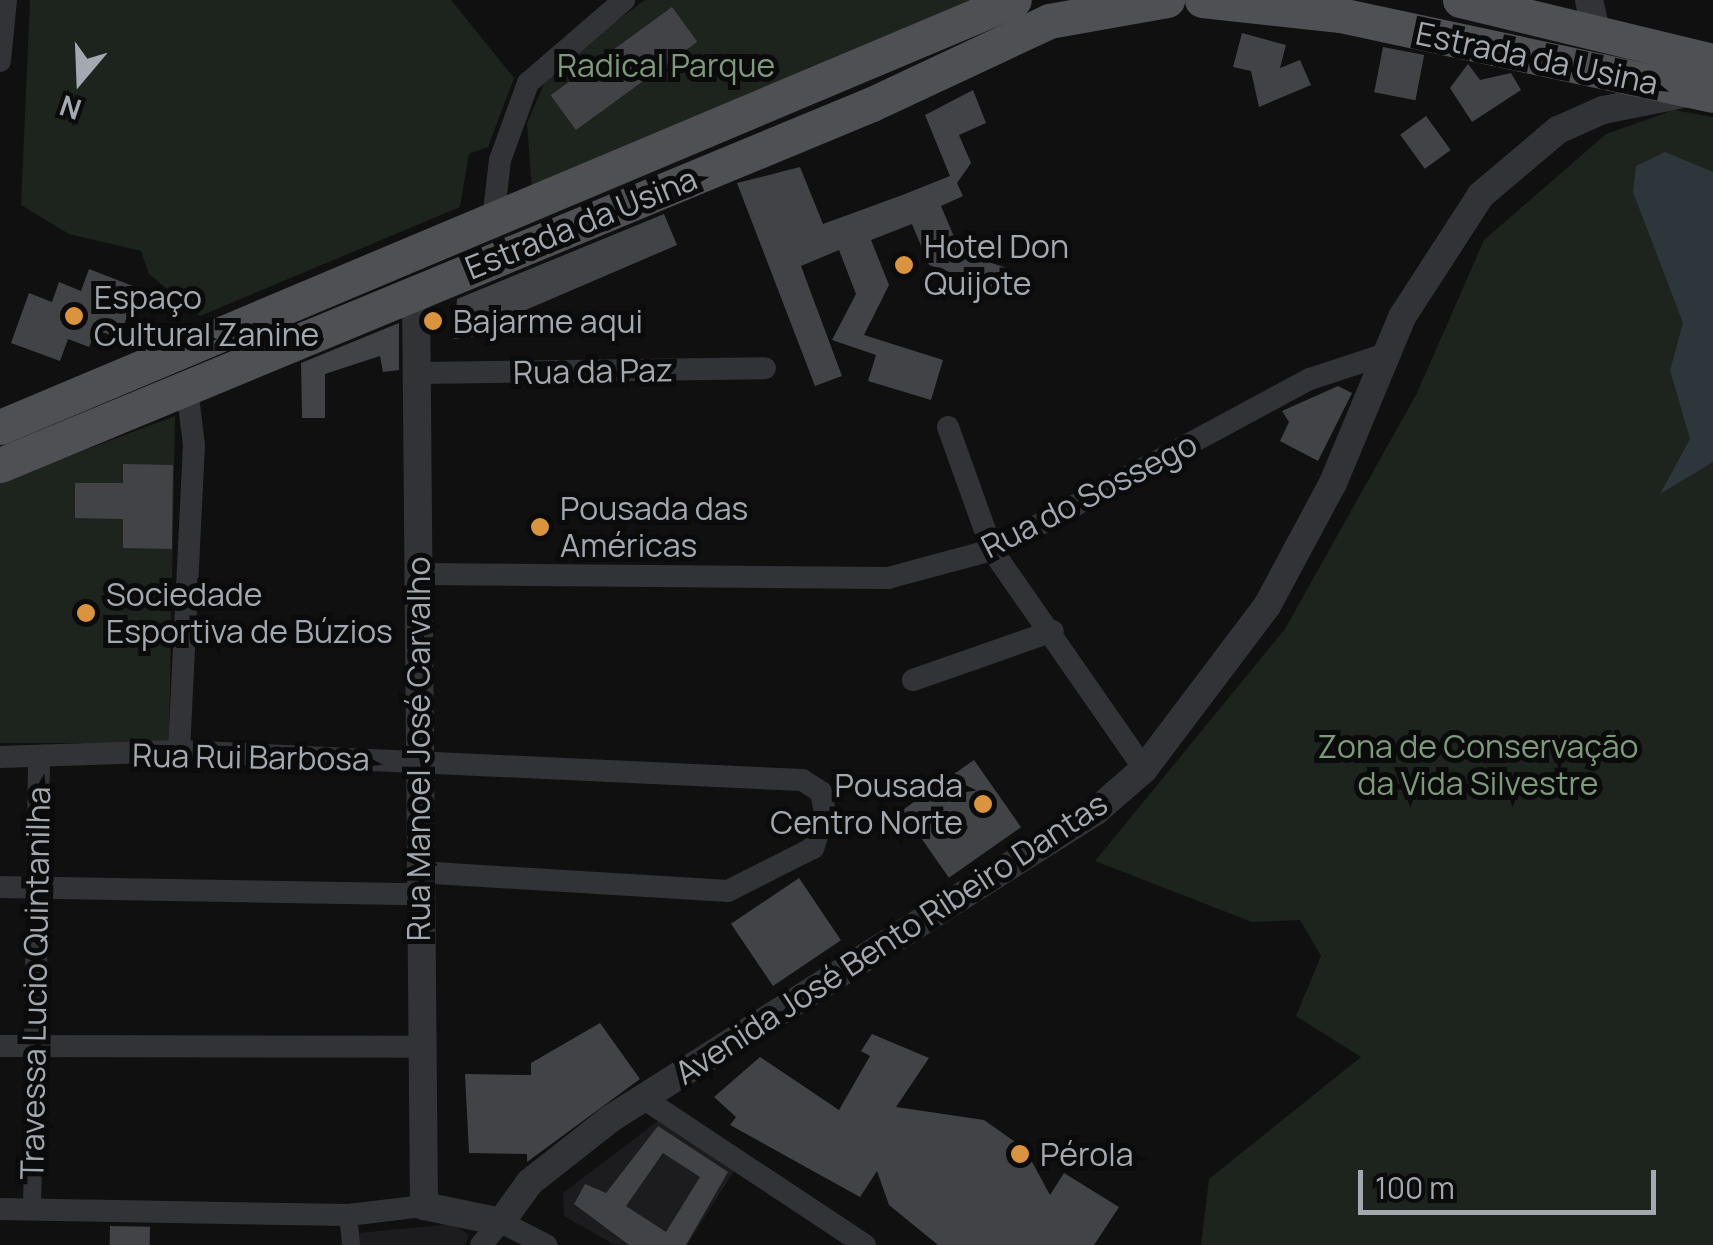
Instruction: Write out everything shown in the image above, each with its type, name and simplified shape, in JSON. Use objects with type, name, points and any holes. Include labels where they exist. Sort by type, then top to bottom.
[{"type":"main road","name":"Estrada da Usina","points":[[0,426],[225,353],[493,221],[1014,0]]},
{"type":"main road","name":"Estrada da Usina","points":[[261,337],[416,291],[1039,11],[1167,0]]},
{"type":"main road","name":"Estrada da Usina","points":[[1202,0],[1432,33],[1704,93]]},
{"type":"main road","points":[[1432,33],[1446,20],[1447,0]]},
{"type":"main road","name":"Estrada da Usina","points":[[1460,0],[1523,7],[1597,36]]},
{"type":"main road","points":[[1597,36],[1713,62]]},
{"type":"main road","name":"Estrada da Usina","points":[[0,466],[187,389],[225,353]]},
{"type":"street","points":[[0,61],[6,0]]},
{"type":"street","points":[[493,221],[500,160],[528,83],[624,0]]},
{"type":"street","points":[[1589,0],[1597,36]]},
{"type":"street","name":"Avenida José Bento Ribeiro Dantas","points":[[481,1245],[562,1153],[1096,811],[1144,769],[1267,606],[1333,483],[1386,354],[1480,195],[1529,148],[1603,110],[1704,93]]},
{"type":"street","name":"Rua Manoel José Carvalho","points":[[416,291],[421,373],[418,1047],[424,1206]]},
{"type":"street","name":"Rua do Sossego","points":[[418,574],[842,582],[992,550],[1310,379],[1386,354]]},
{"type":"street","name":"Rua da Paz","points":[[421,373],[766,368]]},
{"type":"street","points":[[179,752],[194,446],[187,389]]},
{"type":"street","points":[[948,427],[992,550],[1053,631],[1144,769]]},
{"type":"street","points":[[914,680],[1053,631]]},
{"type":"street","name":"Rua Rui Barbosa","points":[[0,757],[179,752],[417,760],[802,780],[821,792],[823,836],[778,873],[728,891],[418,883]]},
{"type":"street","name":"Travessa Lucio Quintanilha","points":[[32,1208],[39,757]]},
{"type":"street","points":[[0,888],[418,883]]},
{"type":"street","points":[[0,1046],[418,1047]]},
{"type":"street","points":[[643,1098],[866,1245]]},
{"type":"street","points":[[0,1209],[348,1214],[424,1206],[501,1222],[546,1245]]},
{"type":"street","points":[[348,1214],[350,1245]]},
{"type":"shaded area","points":[[1665,152],[1713,172],[1713,462],[1660,494],[1690,439],[1670,370],[1683,323],[1633,192],[1636,166]]},
{"type":"shaded area","points":[[658,1121],[736,1168],[687,1245],[615,1245],[564,1216],[563,1193]]},
{"type":"shaded area","points":[[453,1224],[469,1235],[465,1245],[360,1245],[359,1233]]},
{"type":"green space","points":[[30,0],[451,0],[514,78],[488,147],[469,154],[460,207],[200,316],[149,274],[141,251],[69,234],[21,205]]},
{"type":"green space","name":"Radical Parque","points":[[645,0],[983,0],[532,193],[527,123],[550,70]]},
{"type":"green space","name":"Zona de Conservação da Vida Silvestre","points":[[1674,110],[1713,117],[1713,1245],[1201,1245],[1209,1179],[1361,1057],[1296,1016],[1321,956],[1300,920],[1252,922],[1095,861],[1285,629],[1417,393],[1484,240],[1606,134]]},
{"type":"green space","name":"Sociedade Esportiva de Búzios","points":[[175,416],[169,743],[0,743],[0,482]]},
{"type":"building","points":[[672,7],[697,42],[576,130],[551,95]]},
{"type":"building","points":[[1242,33],[1286,45],[1280,68],[1300,60],[1311,85],[1259,107],[1251,71],[1233,67]]},
{"type":"building","points":[[1383,47],[1424,55],[1415,100],[1374,92]]},
{"type":"building","points":[[1468,64],[1480,80],[1511,73],[1521,90],[1472,122],[1450,88]]},
{"type":"building","points":[[973,90],[986,123],[959,135],[971,163],[957,183],[963,196],[941,206],[961,253],[1010,269],[1013,294],[929,265],[912,224],[871,240],[889,285],[864,335],[943,360],[931,400],[868,381],[876,355],[832,340],[856,294],[839,250],[801,266],[842,376],[815,386],[737,183],[800,167],[823,224],[905,194],[950,176],[925,115]]},
{"type":"building","points":[[1426,116],[1451,150],[1425,169],[1400,135]]},
{"type":"building","points":[[664,214],[677,245],[514,315],[520,330],[454,339],[457,299]]},
{"type":"building","name":"Espaço Cultural Zanine","points":[[89,269],[138,288],[119,338],[96,330],[89,347],[68,339],[60,361],[11,343],[29,293],[52,302],[59,282],[81,291]]},
{"type":"building","points":[[399,323],[399,370],[383,372],[380,356],[325,374],[325,418],[302,418],[301,363]]},
{"type":"building","points":[[1338,386],[1352,393],[1318,461],[1280,441],[1289,422],[1282,411]]},
{"type":"building","points":[[123,464],[173,465],[172,549],[123,548],[123,519],[75,518],[75,483],[123,483]]},
{"type":"building","points":[[974,760],[1021,827],[949,878],[902,810]]},
{"type":"building","points":[[799,878],[841,940],[773,986],[731,924]]},
{"type":"building","points":[[600,1023],[640,1079],[527,1162],[527,1154],[469,1153],[465,1074],[531,1075],[531,1063]]},
{"type":"building","points":[[872,1034],[929,1058],[896,1107],[984,1120],[1025,1149],[1050,1195],[1064,1173],[1119,1207],[1094,1245],[938,1245],[889,1205],[877,1171],[860,1197],[730,1125],[736,1117],[714,1097],[760,1057],[839,1110],[870,1056],[861,1051]]},
{"type":"building","points":[[658,1126],[728,1172],[686,1245],[629,1245],[574,1204],[585,1184],[606,1193]],"holes":[[[663,1153],[700,1177],[666,1232],[626,1206]]]},
{"type":"building","points":[[110,1226],[150,1227],[150,1245],[110,1245]]},
{"type":"place","name":"Hotel Don Quijote","points":[[904,265]]},
{"type":"place","name":"Espaço Cultural Zanine","points":[[74,316]]},
{"type":"place","name":"Bajarme aqui","points":[[433,321]]},
{"type":"place","name":"Pousada das Américas","points":[[540,527]]},
{"type":"place","name":"Sociedade Esportiva de Búzios","points":[[86,613]]},
{"type":"place","name":"Pousada Centro Norte","points":[[983,804]]},
{"type":"place","name":"Pérola","points":[[1020,1154]]}]
